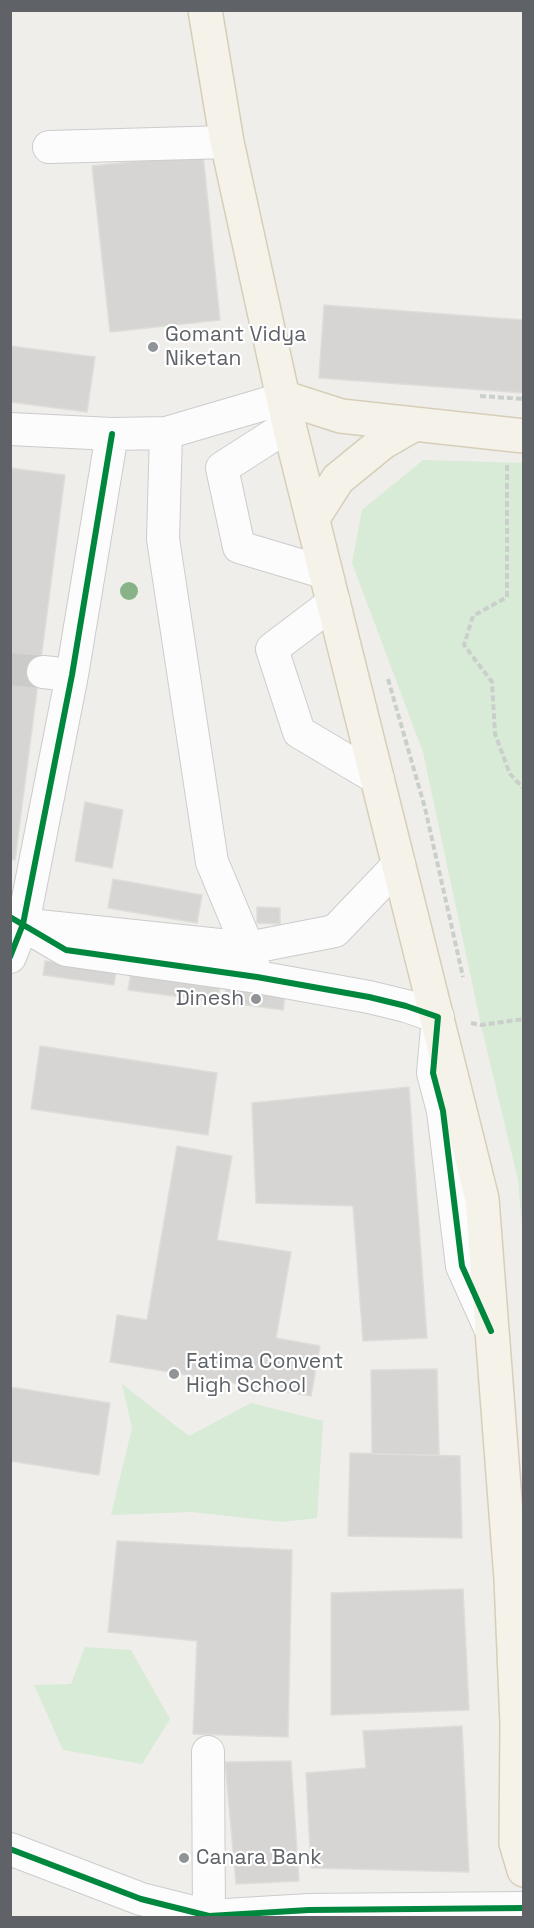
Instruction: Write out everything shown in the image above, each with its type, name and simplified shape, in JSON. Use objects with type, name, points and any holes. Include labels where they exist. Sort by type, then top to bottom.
[{"type":"main road","points":[[205,10],[228,142],[287,412],[482,1199],[491,1331],[517,1589],[520,1720],[516,1843],[524,1870]]},
{"type":"main road","points":[[287,412],[515,435]]},
{"type":"main road","points":[[313,518],[338,479],[382,443],[415,424]]},
{"type":"street","points":[[49,147],[228,142]]},
{"type":"street","points":[[10,429],[112,434],[166,433],[287,412]]},
{"type":"street","points":[[287,412],[222,468],[239,547],[330,588],[272,649],[298,732],[378,779]]},
{"type":"street","points":[[166,433],[163,539],[212,862],[248,948],[257,977]]},
{"type":"street","points":[[10,957],[58,674],[112,434]]},
{"type":"street","points":[[17,920],[248,948],[334,931],[399,864]]},
{"type":"street","points":[[17,920],[66,950],[257,977],[369,997],[438,1017]]},
{"type":"street","points":[[208,1752],[209,1916]]},
{"type":"street","points":[[10,1850],[139,1908],[209,1916],[524,1908]]},
{"type":"path","points":[[524,399],[505,397],[515,435],[507,597],[473,616],[465,645],[492,682],[495,734],[510,774],[524,789]]},
{"type":"path","points":[[387,676],[425,808],[465,986]]},
{"type":"path","points":[[438,1017],[481,1025],[524,1019]]},
{"type":"path","points":[[473,1019],[475,1030]]},
{"type":"green space","points":[[423,460],[523,463],[523,1237],[518,1180],[481,1025],[423,752],[352,563],[362,510]]},
{"type":"green space","points":[[122,1384],[189,1436],[251,1403],[323,1421],[317,1518],[282,1522],[191,1512],[111,1515],[132,1428]]},
{"type":"green space","points":[[85,1647],[131,1650],[170,1719],[142,1764],[63,1750],[34,1685],[71,1684]]},
{"type":"building","points":[[203,154],[220,320],[110,332],[92,166]]},
{"type":"building","points":[[324,305],[524,320],[524,393],[319,378]]},
{"type":"building","points":[[10,346],[95,357],[87,412],[10,402]]},
{"type":"building","points":[[10,468],[65,475],[15,860],[10,859]]},
{"type":"building","points":[[85,802],[123,810],[112,868],[75,861]]},
{"type":"building","points":[[113,879],[202,895],[197,923],[108,908]]},
{"type":"building","points":[[257,907],[280,908],[280,924],[257,923]]},
{"type":"building","points":[[45,961],[116,971],[114,985],[43,975]]},
{"type":"building","points":[[131,973],[220,985],[218,1002],[128,990]]},
{"type":"building","points":[[226,987],[285,996],[283,1010],[224,1002]]},
{"type":"building","points":[[40,1046],[217,1073],[208,1135],[31,1109]]},
{"type":"building","points":[[409,1087],[427,1338],[363,1341],[353,1206],[256,1203],[252,1103]]},
{"type":"building","points":[[177,1146],[232,1156],[217,1240],[291,1252],[276,1338],[320,1346],[311,1396],[110,1362],[117,1315],[147,1320]]},
{"type":"building","points":[[437,1369],[439,1455],[372,1454],[371,1370]]},
{"type":"building","points":[[10,1387],[110,1403],[99,1475],[10,1461]]},
{"type":"building","points":[[350,1453],[460,1456],[462,1538],[348,1536]]},
{"type":"building","points":[[117,1541],[292,1550],[288,1737],[193,1734],[197,1641],[108,1632]]},
{"type":"building","points":[[463,1589],[469,1710],[331,1715],[331,1593]]},
{"type":"building","points":[[462,1726],[469,1872],[311,1868],[306,1773],[366,1768],[363,1731]]},
{"type":"building","points":[[291,1761],[299,1881],[236,1884],[225,1762]]},
{"type":"tunnel","points":[[10,669],[43,672]]},
{"type":"cycle path","points":[[10,957],[23,924],[72,675],[112,434]]},
{"type":"cycle path","points":[[10,917],[66,950],[257,977],[369,997],[438,1017],[433,1073],[443,1111],[462,1266],[491,1331]]},
{"type":"cycle path","points":[[10,1849],[141,1899],[209,1916],[309,1910],[524,1908]]},
{"type":"place","name":"Gomant Vidya Niketan","points":[[153,347]]},
{"type":"place","name":"Dinesh","points":[[256,999]]},
{"type":"place","name":"Fatima Convent High School","points":[[174,1374]]},
{"type":"place","name":"Canara Bank","points":[[184,1858]]}]
